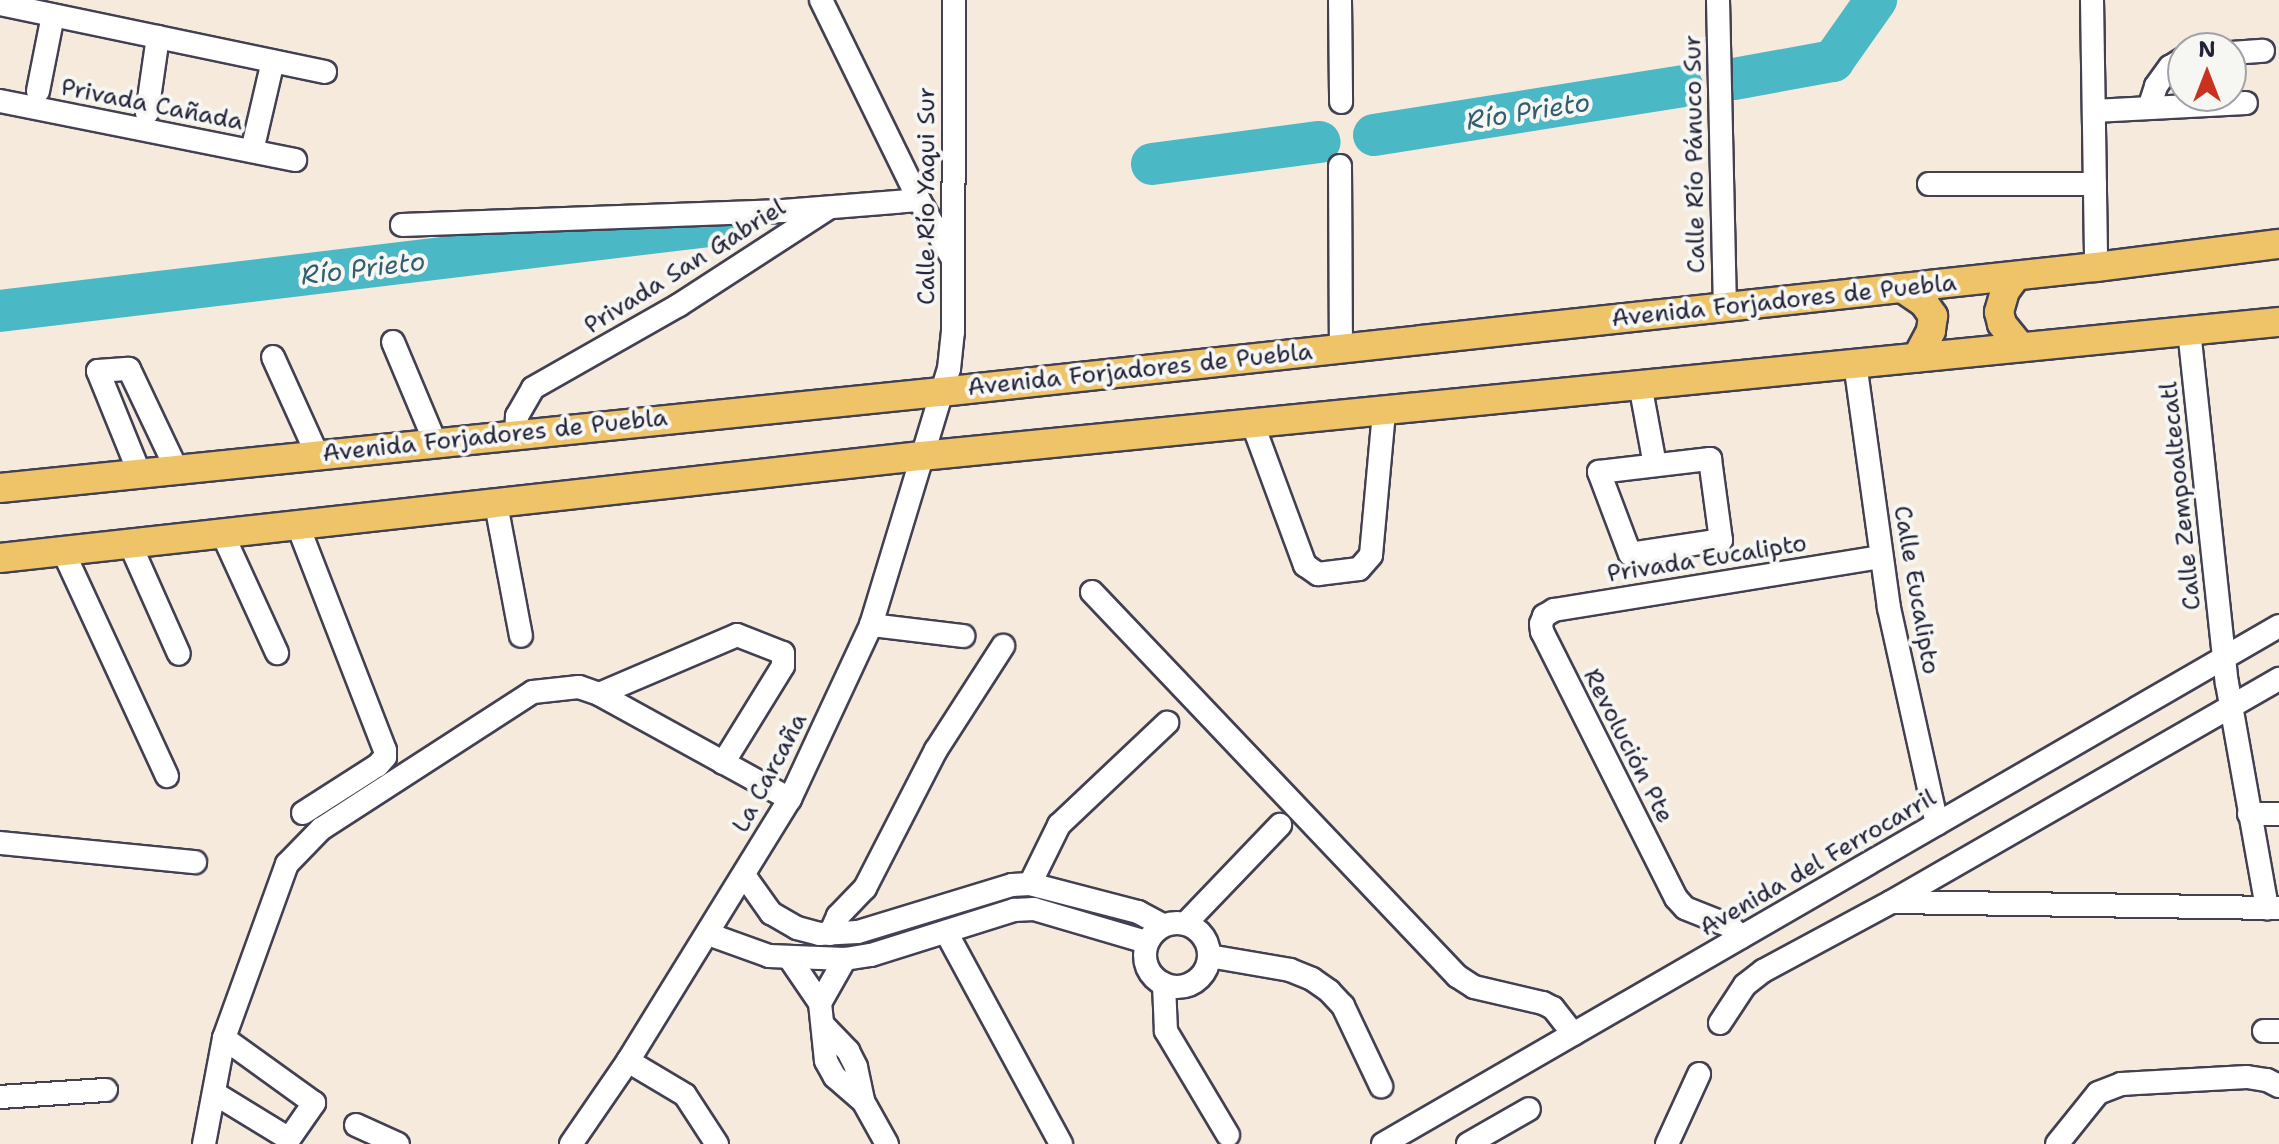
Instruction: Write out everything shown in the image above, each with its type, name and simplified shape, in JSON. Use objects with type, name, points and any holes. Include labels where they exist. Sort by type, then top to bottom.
[{"type":"main road","name":"Avenida Forjadores de Puebla","points":[[0,488],[941,392],[2016,276],[2279,244]]},
{"type":"main road","points":[[2016,276],[2005,291],[1999,312],[2002,324],[2020,346]]},
{"type":"main road","points":[[1902,288],[1924,303],[1933,316],[1931,331],[1917,357]]},
{"type":"main road","points":[[0,558],[921,456],[2279,322]]},
{"type":"street","points":[[821,0],[919,200],[951,257]]},
{"type":"street","name":"Calle Río Yaqui Sur","points":[[941,392],[953,332],[954,0]]},
{"type":"street","points":[[1340,0],[1341,102]]},
{"type":"street","name":"Calle Río Pánuco Sur","points":[[1718,0],[1725,307]]},
{"type":"street","points":[[2092,0],[2096,267]]},
{"type":"street","points":[[0,4],[325,72]]},
{"type":"street","points":[[38,91],[53,15]]},
{"type":"street","points":[[147,113],[158,37]]},
{"type":"street","points":[[2247,52],[2263,51]]},
{"type":"street","points":[[252,151],[273,61]]},
{"type":"street","points":[[2149,108],[2156,86],[2167,71]]},
{"type":"street","name":"Privada Cañada","points":[[0,101],[295,160]]},
{"type":"street","points":[[2094,111],[2167,107]]},
{"type":"street","points":[[1340,166],[1341,348]]},
{"type":"street","points":[[1929,184],[2095,184]]},
{"type":"street","name":"Privada San Gabriel","points":[[516,435],[517,416],[533,388],[679,305],[828,208],[919,200]]},
{"type":"street","points":[[402,225],[828,208]]},
{"type":"street","name":"Calle Zempoaltecatl","points":[[2189,330],[2231,706],[2249,814],[2273,908]]},
{"type":"street","points":[[393,342],[435,442]]},
{"type":"street","points":[[273,357],[317,454]]},
{"type":"street","name":"Calle Eucalipto","points":[[1855,363],[1880,557],[1937,824]]},
{"type":"street","points":[[139,472],[98,371],[129,369],[176,468]]},
{"type":"street","points":[[1640,384],[1655,465]]},
{"type":"street","name":"La Carcaña","points":[[571,1144],[628,1061],[790,799],[871,625],[941,392]]},
{"type":"street","points":[[1252,422],[1305,565],[1318,574],[1359,569],[1371,555],[1384,411]]},
{"type":"street","points":[[1710,459],[1721,540],[1630,554],[1599,472],[1655,465],[1710,459]]},
{"type":"street","points":[[496,504],[521,636]]},
{"type":"street","points":[[298,526],[385,750],[385,757],[378,765],[303,813]]},
{"type":"street","points":[[223,535],[277,653]]},
{"type":"street","points":[[130,544],[179,654]]},
{"type":"street","points":[[63,551],[167,776]]},
{"type":"street","name":"Privada Eucalipto","points":[[1544,616],[1554,610],[1880,557]]},
{"type":"street","points":[[1092,592],[1457,976],[1474,987],[1543,1003],[1553,1008],[1573,1034]]},
{"type":"street","name":"Revolución Pte","points":[[1544,616],[1542,632],[1676,898],[1685,908],[1730,926],[1741,937]]},
{"type":"street","points":[[871,625],[963,636]]},
{"type":"street","name":"Avenida del Ferrocarril","points":[[1383,1144],[2279,626]]},
{"type":"street","points":[[599,694],[737,635],[783,653],[783,666],[723,763]]},
{"type":"street","points":[[830,934],[838,916],[865,888],[936,750],[1003,646]]},
{"type":"street","points":[[1720,1023],[1745,985],[1763,971],[1891,902],[2279,679]]},
{"type":"street","points":[[204,1144],[224,1038],[287,864],[301,846],[321,829],[533,692],[558,686],[579,687],[599,694],[790,799]]},
{"type":"street","points":[[1030,884],[1059,825],[1167,723]]},
{"type":"street","points":[[2249,814],[2279,814]]},
{"type":"street","points":[[744,875],[771,913],[797,928],[830,934],[883,925],[1012,885],[1030,884],[1138,912],[1162,925],[1186,923],[1280,825]]},
{"type":"street","points":[[0,843],[195,862]]},
{"type":"street","points":[[865,888],[874,914],[883,925]]},
{"type":"street","points":[[1891,902],[2273,908]]},
{"type":"street","points":[[708,934],[757,952],[790,959],[845,959],[871,955],[1014,910],[1034,909],[1146,942]]},
{"type":"street","points":[[1162,925],[1146,942],[1145,962],[1149,971],[1164,984],[1174,987],[1194,982],[1202,976],[1209,956],[1203,936],[1186,923]]},
{"type":"street","points":[[946,932],[1061,1144]]},
{"type":"street","points":[[1209,956],[1290,970],[1312,979],[1329,991],[1343,1006],[1381,1086]]},
{"type":"street","points":[[790,959],[820,1003],[824,1026],[838,1037],[856,1067],[863,1101],[887,1144]]},
{"type":"street","points":[[820,1003],[845,959]]},
{"type":"street","points":[[1164,984],[1166,1031],[1228,1135]]},
{"type":"street","points":[[214,1093],[289,1139],[314,1103],[224,1038]]},
{"type":"street","points":[[628,1061],[685,1095],[717,1144]]},
{"type":"street","points":[[1667,1144],[1699,1074]]},
{"type":"street","points":[[2057,1144],[2098,1093],[2121,1084],[2247,1077],[2267,1080],[2279,1086]]},
{"type":"street","points":[[0,1097],[106,1090]]},
{"type":"street","points":[[1468,1144],[1529,1109]]},
{"type":"street","points":[[356,1125],[398,1144]]},
{"type":"waterway","name":"Río Prieto","points":[[1734,79],[1833,61],[1876,0]]},
{"type":"waterway","name":"Río Prieto","points":[[1374,135],[1682,86]]},
{"type":"waterway","name":"Río Prieto","points":[[1152,164],[1320,142]]},
{"type":"waterway","name":"Río Prieto","points":[[0,311],[725,224]]}]
